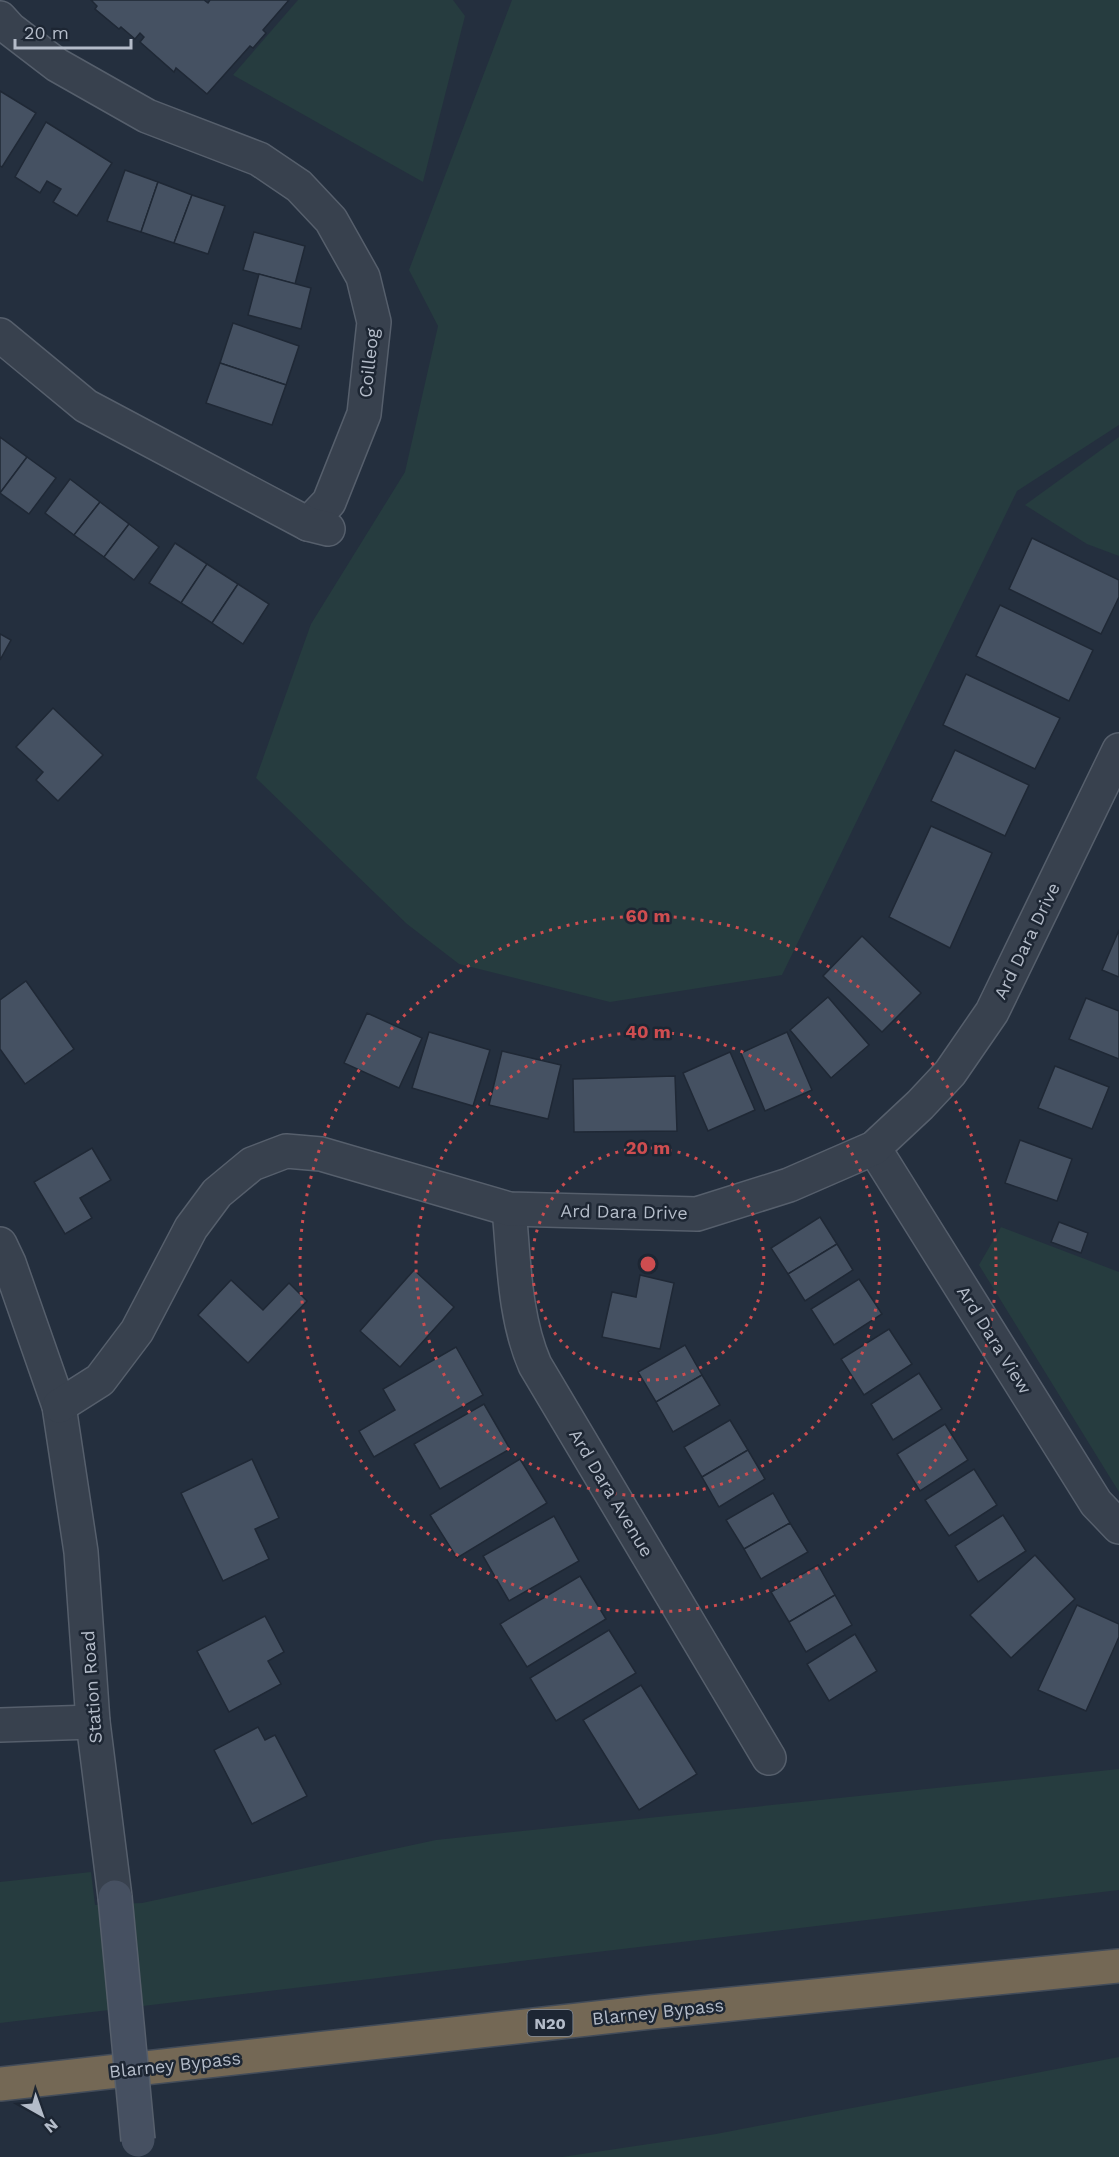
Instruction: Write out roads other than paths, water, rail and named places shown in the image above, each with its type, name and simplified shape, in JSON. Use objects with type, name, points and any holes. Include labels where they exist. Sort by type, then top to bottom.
[{"type":"highway","name":"Blarney Bypass","points":[[0,2084],[651,2012],[1110,1967]]},
{"type":"street","name":"Coilleog","points":[[0,18],[10,29],[57,65],[147,116],[259,159],[299,186],[331,220],[363,277],[374,322],[364,414],[319,527],[86,406],[0,335]]},
{"type":"street","name":"Ard Dara Drive","points":[[60,1406],[100,1380],[137,1332],[191,1228],[217,1193],[252,1164],[286,1151],[321,1154],[509,1209],[697,1214],[789,1185],[874,1148],[920,1106],[950,1073],[992,1012],[1119,750]]},
{"type":"street","name":"Ard Dara View","points":[[874,1148],[1096,1503],[1119,1527]]},
{"type":"street","name":"Ard Dara Avenue","points":[[509,1209],[520,1311],[526,1344],[535,1365],[769,1758]]},
{"type":"street","name":"Station Road","points":[[0,1245],[9,1263],[60,1406],[81,1552],[93,1722],[115,1897],[138,2140]]},
{"type":"street","points":[[0,1725],[93,1722]]}]
